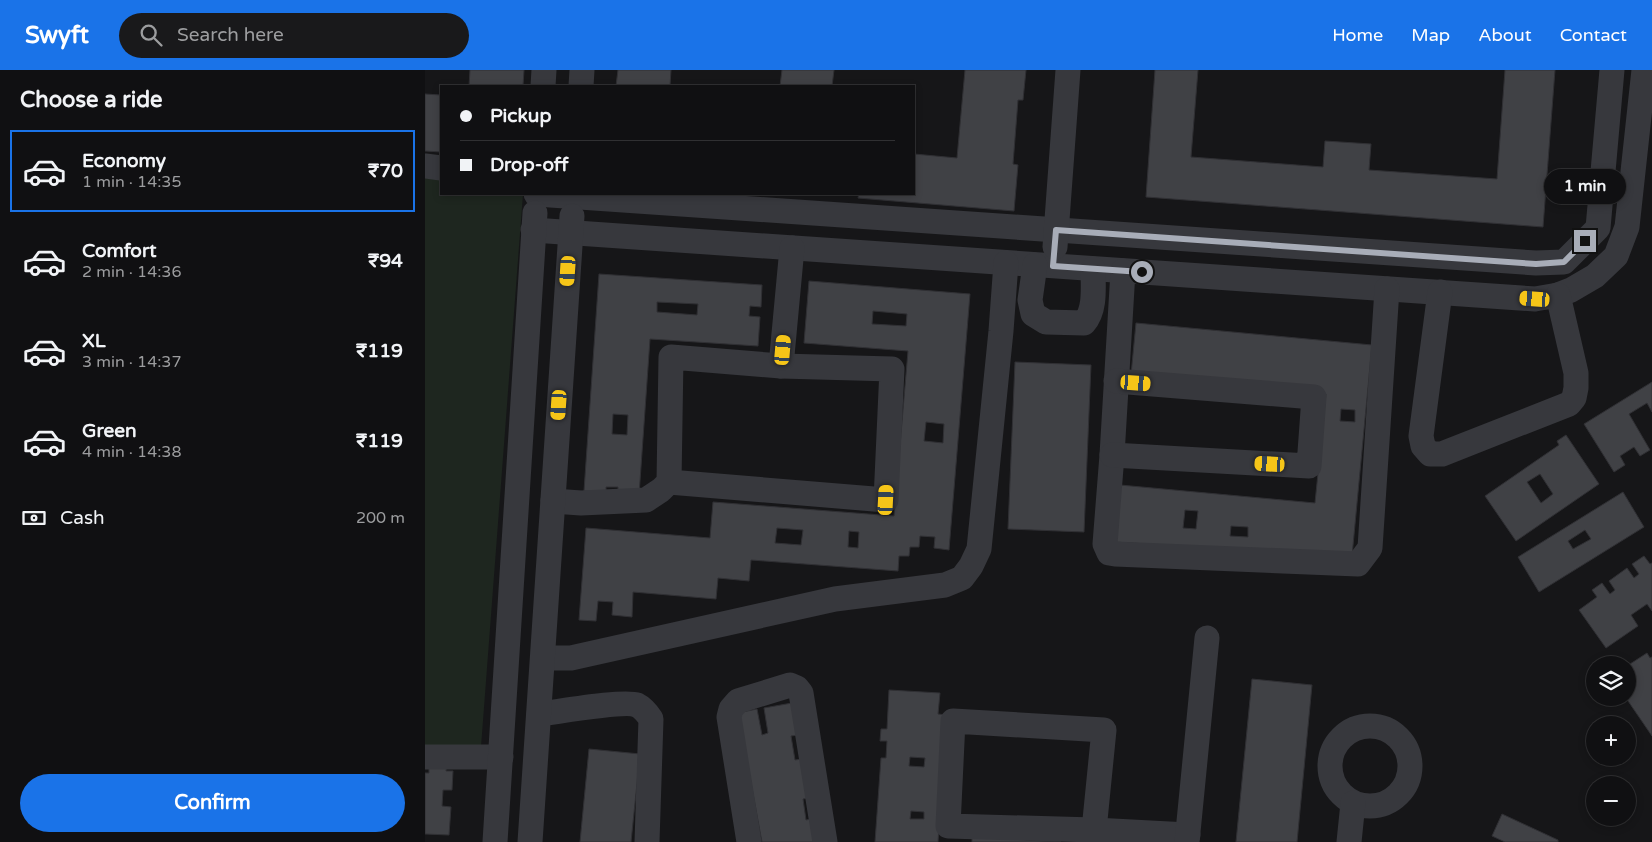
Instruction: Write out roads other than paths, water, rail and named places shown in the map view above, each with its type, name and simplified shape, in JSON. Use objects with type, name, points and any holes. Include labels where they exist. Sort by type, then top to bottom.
[{"type":"street","points":[[543,85],[544,70]]},
{"type":"street","points":[[581,85],[582,70]]},
{"type":"street","points":[[1068,70],[1056,230],[1030,300],[1033,314],[1046,322],[1084,323],[1089,317],[1092,299],[1093,268]]},
{"type":"street","points":[[530,842],[574,195],[1536,264],[1564,262],[1598,228],[1612,70]]},
{"type":"street","points":[[533,230],[1535,299],[1567,292],[1595,276],[1616,256],[1627,227],[1644,70]]},
{"type":"street","points":[[425,166],[440,168]]},
{"type":"street","points":[[495,842],[536,195]]},
{"type":"street","points":[[781,366],[792,248]]},
{"type":"street","points":[[1440,292],[1421,436],[1423,446],[1430,454],[1442,454],[1569,404],[1574,398],[1577,388],[1576,373],[1564,262]]},
{"type":"street","points":[[543,658],[571,658],[835,599],[945,584],[962,578],[971,566],[979,549],[1006,263]]},
{"type":"street","points":[[1123,270],[1113,455],[1105,544],[1109,553],[1115,554],[1358,564],[1370,548],[1387,289]]},
{"type":"street","points":[[553,501],[581,503],[646,500],[669,482],[671,357],[781,366],[892,369],[886,500],[669,482]]},
{"type":"street","points":[[1113,455],[1309,466],[1314,397],[1117,381]]},
{"type":"street","points":[[1093,830],[1104,730],[953,721],[948,826],[1093,830],[1187,838],[1207,638]]},
{"type":"street","points":[[749,842],[729,717],[731,709],[738,701],[790,685],[797,688],[801,694],[825,842]]},
{"type":"street","points":[[539,714],[636,704],[645,710],[651,719],[647,842]]},
{"type":"street","points":[[425,757],[501,757]]},
{"type":"street","points":[[1349,842],[1353,803]]}]
